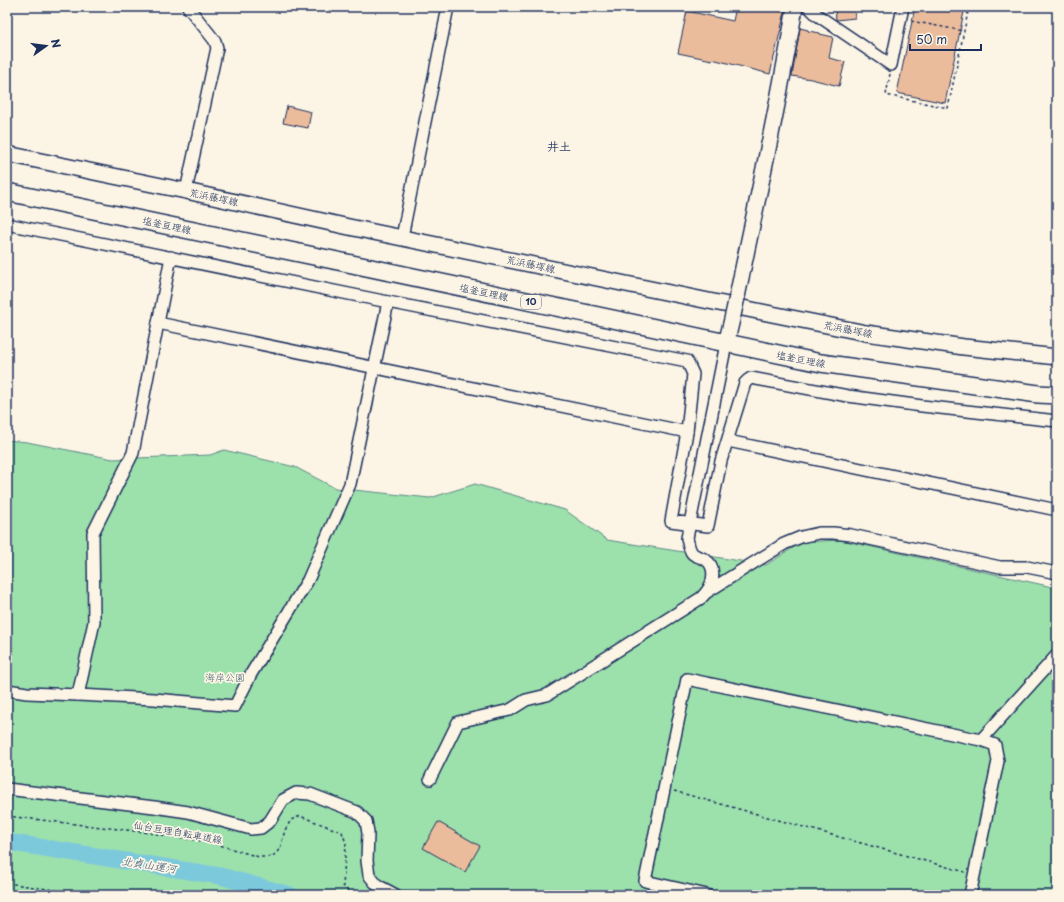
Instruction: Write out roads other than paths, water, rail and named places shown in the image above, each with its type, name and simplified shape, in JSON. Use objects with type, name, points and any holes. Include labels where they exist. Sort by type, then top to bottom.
[{"type":"main road","name":"塩釜亘理線","points":[[7,192],[821,363],[1031,393],[1057,395]]},
{"type":"street","points":[[186,191],[217,48],[215,41],[188,7]]},
{"type":"street","points":[[402,237],[448,7]]},
{"type":"street","points":[[430,779],[458,722],[510,710],[526,700],[546,695],[701,598],[709,589],[713,581],[711,565],[706,560],[692,553],[689,547],[688,538],[690,524],[726,344],[788,53],[795,7]]},
{"type":"street","points":[[809,7],[817,15],[891,64],[903,7]]},
{"type":"street","name":"荒浜藤塚線","points":[[7,154],[349,227],[866,333],[964,347],[1057,357]]},
{"type":"street","points":[[7,224],[686,361],[693,374],[687,432],[671,521],[708,526],[721,461],[746,383],[751,378],[848,396],[1057,422]]},
{"type":"street","points":[[78,695],[94,622],[93,534],[133,453],[171,257]]},
{"type":"street","points":[[7,690],[27,693],[154,699],[235,706],[250,674],[308,580],[350,484],[388,302]]},
{"type":"street","points":[[158,322],[687,432]]},
{"type":"street","points":[[728,441],[1057,510]]},
{"type":"street","points":[[706,593],[784,544],[801,537],[819,533],[851,535],[1000,567],[1027,567],[1057,573]]},
{"type":"street","points":[[981,740],[1057,655]]},
{"type":"street","points":[[707,895],[645,881],[687,679],[995,744],[998,762],[970,895]]},
{"type":"street","points":[[7,789],[188,812],[251,829],[261,828],[270,821],[283,800],[296,793],[310,794],[357,812],[366,821],[368,833],[367,861],[369,875],[377,885],[396,895]]},
{"type":"waterway","name":"北貞山運河","points":[[7,842],[220,876],[290,895]]},
{"type":"district","name":"井土","points":[[559,147]]},
{"type":"park label","name":"海岸公園","points":[[225,677]]}]
